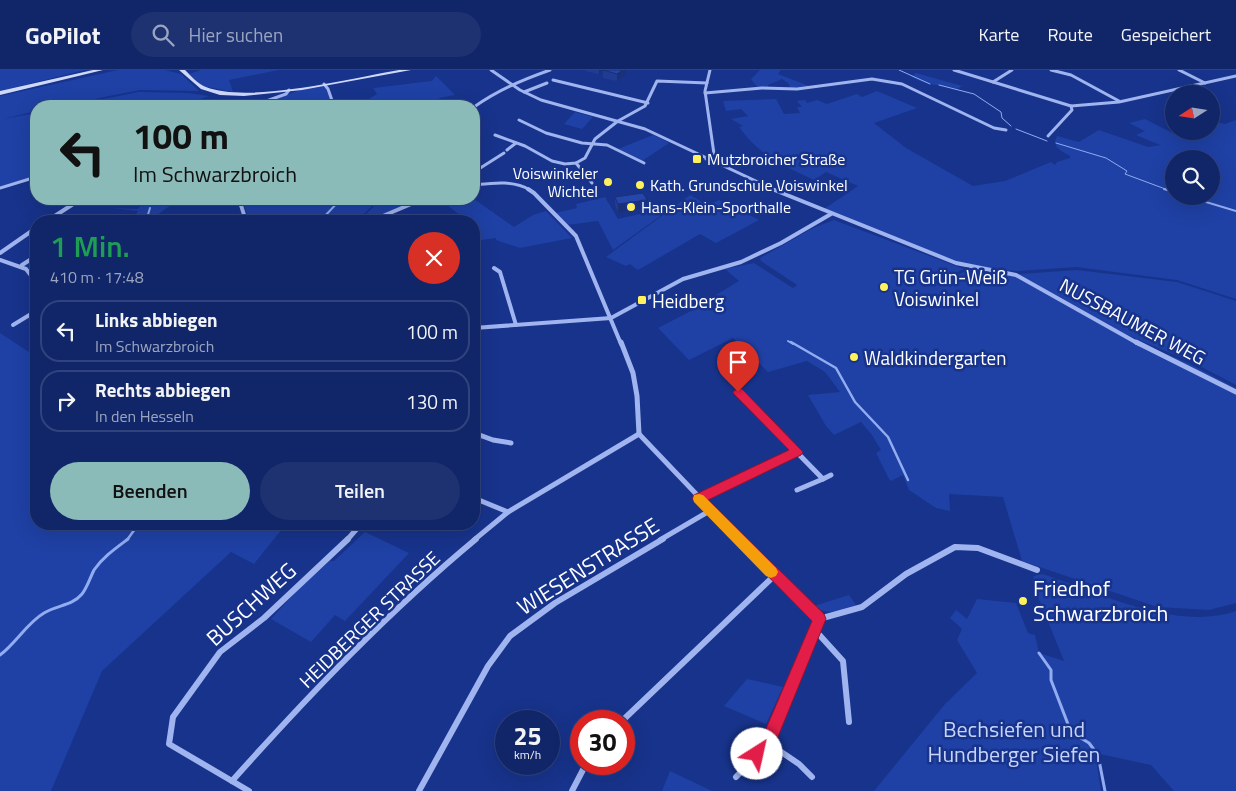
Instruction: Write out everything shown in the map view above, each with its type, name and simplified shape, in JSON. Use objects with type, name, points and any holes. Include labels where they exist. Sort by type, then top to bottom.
[{"type":"main road","points":[[0,93],[100,70]]},
{"type":"main road","points":[[182,70],[203,88],[232,94],[254,94],[289,90],[408,70]]},
{"type":"street","name":"NUSSBAUMER WEG","points":[[490,70],[524,92],[563,107],[652,132],[757,183],[956,263],[1016,276],[1129,339],[1236,392]]},
{"type":"street","points":[[480,103],[512,84],[550,70]]},
{"type":"street","points":[[706,159],[714,154],[705,93],[710,70]]},
{"type":"street","points":[[954,70],[1071,106],[1119,102],[1165,91]]},
{"type":"street","points":[[993,82],[1012,70]]},
{"type":"street","points":[[1051,70],[1071,75],[1119,102]]},
{"type":"street","points":[[1179,70],[1206,83]]},
{"type":"street","points":[[1196,85],[1236,76]]},
{"type":"street","points":[[705,93],[762,88],[796,89],[872,79],[902,84],[994,128],[1006,130]]},
{"type":"street","points":[[553,80],[648,103]]},
{"type":"street","points":[[495,135],[552,161],[566,164],[576,163],[585,158],[592,143],[618,121],[643,108],[648,103],[658,81],[707,83]]},
{"type":"street","points":[[524,92],[547,83]]},
{"type":"street","points":[[324,84],[328,88],[332,100]]},
{"type":"street","points":[[269,100],[286,94],[289,90]]},
{"type":"street","points":[[1048,136],[1072,110],[1071,106]]},
{"type":"street","points":[[519,120],[546,133],[582,143],[607,145],[644,163]]},
{"type":"street","points":[[480,168],[506,152],[516,143]]},
{"type":"street","points":[[576,163],[592,183]]},
{"type":"street","points":[[0,188],[30,179]]},
{"type":"street","points":[[480,184],[500,182],[524,188],[534,193],[576,236],[612,318],[633,373],[637,396],[639,434],[698,499],[712,510],[819,619]]},
{"type":"street","points":[[56,215],[72,205]]},
{"type":"street","points":[[385,215],[409,205]]},
{"type":"street","points":[[480,328],[612,318],[684,280],[705,271],[741,262],[781,243],[831,214]]},
{"type":"street","points":[[0,253],[30,232]]},
{"type":"street","points":[[0,260],[22,266],[30,271]]},
{"type":"street","points":[[22,266],[30,260]]},
{"type":"street","points":[[494,268],[500,272],[516,325]]},
{"type":"street","points":[[13,325],[30,315]]},
{"type":"street","points":[[738,392],[823,479]]},
{"type":"street","name":"HEIDBERGER STRASSE","points":[[232,781],[262,747],[375,630],[438,570],[508,512],[639,434]]},
{"type":"street","points":[[480,435],[511,443]]},
{"type":"street","points":[[698,499],[797,452]]},
{"type":"street","points":[[798,490],[831,475]]},
{"type":"street","points":[[480,500],[508,512]]},
{"type":"street","name":"WIESENSTRASSE","points":[[419,791],[488,666],[510,636],[555,602],[712,510]]},
{"type":"street","name":"BUSCHWEG","points":[[249,791],[169,744],[173,717],[220,652],[264,618],[356,530]]},
{"type":"street","points":[[819,619],[862,607],[906,574],[955,547],[978,548],[1037,570]]},
{"type":"street","points":[[634,710],[775,575]]},
{"type":"street","points":[[736,777],[768,743],[819,619]]},
{"type":"street","points":[[814,629],[843,661],[849,722]]},
{"type":"street","points":[[768,743],[799,764],[812,777]]},
{"type":"street","points":[[572,791],[580,775]]},
{"type":"green space","points":[[0,70],[85,70],[0,91]]},
{"type":"green space","points":[[118,70],[165,70],[181,74],[199,91],[140,90],[89,100],[30,100],[30,112],[3,119],[30,114],[30,178],[0,187],[0,96]]},
{"type":"green space","points":[[201,70],[279,70],[229,80],[233,92],[202,86],[189,74]]},
{"type":"green space","points":[[760,70],[781,70],[778,74],[809,86],[790,88],[789,84],[782,79],[768,85],[769,87],[758,88],[751,79]]},
{"type":"green space","points":[[916,73],[962,86],[957,89],[925,83],[911,77]]},
{"type":"green space","points":[[436,76],[455,95],[439,98],[440,100],[367,100],[377,94],[373,88],[432,81]]},
{"type":"green space","points":[[324,86],[331,100],[271,100],[300,90]]},
{"type":"green space","points":[[877,91],[917,108],[874,123],[906,148],[973,186],[1005,181],[1051,162],[1055,165],[1057,162],[1070,158],[1070,156],[1056,146],[1055,140],[1057,136],[1079,142],[1099,130],[1148,147],[1160,145],[1136,135],[1145,131],[1129,123],[1145,119],[1165,129],[1165,140],[1220,140],[1220,123],[1225,124],[1236,120],[1236,299],[1177,280],[1076,267],[1018,271],[972,268],[824,209],[858,186],[826,172],[814,180],[772,159],[747,137],[739,127],[743,126],[731,119],[748,116],[741,109],[726,111],[723,101],[776,99],[784,114],[800,113],[797,107],[802,107],[797,101],[805,100],[807,103],[817,100],[827,104],[857,94],[862,97]]},
{"type":"green space","points":[[139,92],[188,93],[209,96],[197,100],[98,100]]},
{"type":"green space","points":[[575,112],[593,117],[582,129],[564,124]]},
{"type":"green space","points":[[653,135],[669,143],[642,161],[618,149]]},
{"type":"green space","points":[[690,195],[707,205],[719,200],[759,220],[716,243],[700,234],[638,270],[630,264],[626,266],[606,257]]},
{"type":"green space","points":[[605,197],[618,219],[657,210],[663,214],[613,250],[598,221],[567,225],[555,213],[577,208],[576,204]]},
{"type":"green space","points":[[480,203],[514,227],[533,215],[546,211],[572,238],[520,248],[496,240],[496,238],[480,240],[480,215],[460,215],[448,206],[480,205]]},
{"type":"green space","points":[[142,205],[171,205],[157,215],[136,215],[138,211],[112,208],[137,209]]},
{"type":"green space","points":[[244,205],[373,205],[363,215],[247,215]]},
{"type":"green space","points":[[375,205],[405,205],[381,215],[365,215]]},
{"type":"green space","points":[[834,220],[964,269],[934,282],[934,284],[968,270],[1020,274],[1077,270],[1177,282],[1236,301],[1236,385],[1190,361],[1117,331],[1129,339],[1188,363],[1236,388],[1236,603],[1209,610],[1157,607],[1022,561],[1003,497],[949,494],[950,511],[936,508],[909,490],[903,475],[891,481],[889,479],[876,453],[881,450],[861,422],[834,435],[826,426],[808,395],[840,392],[825,372],[807,361],[768,372],[733,338],[689,360],[658,328],[718,297],[716,295],[739,281],[725,269],[754,263],[793,288],[797,285],[761,261],[760,258],[813,228]]},
{"type":"green space","points":[[0,333],[30,353],[30,530],[281,530],[254,564],[231,552],[102,671],[51,791],[0,791]]},
{"type":"green space","points":[[365,532],[409,553],[345,621],[335,615],[311,642],[271,619],[301,586],[330,561],[334,561]]},
{"type":"green space","name":"Bechsiefen und Hundberger Siefen","points":[[1042,574],[1113,599],[1163,613],[1188,617],[1213,616],[1236,611],[1236,791],[1174,791],[1151,765],[1095,753],[1101,791],[874,791],[945,704],[977,673],[957,640],[962,629],[950,618],[956,610],[967,619],[977,599],[1016,603],[1028,633],[1035,635],[1039,653],[1064,661],[1032,582],[1034,576]]},
{"type":"green space","points":[[849,595],[856,605],[829,612],[814,606]]},
{"type":"green space","points":[[747,679],[783,687],[766,724],[724,706]]},
{"type":"green space","points":[[670,771],[712,791],[662,791]]},
{"type":"building","points":[[603,70],[622,70],[617,74]]},
{"type":"building","points":[[643,193],[647,200],[618,204],[615,197]]},
{"type":"waterway","points":[[899,70],[930,84]]},
{"type":"waterway","points":[[939,85],[974,94],[1001,112],[1002,118],[1011,126]]},
{"type":"waterway","points":[[1016,129],[1047,141]]},
{"type":"waterway","points":[[1056,143],[1106,158],[1127,171],[1125,174],[1165,189]]},
{"type":"waterway","points":[[326,215],[335,205]]},
{"type":"waterway","points":[[1216,205],[1236,211]]},
{"type":"waterway","points":[[148,215],[150,208]]},
{"type":"waterway","points":[[788,341],[793,344]]},
{"type":"waterway","points":[[791,342],[836,368],[855,402],[888,437],[908,480]]},
{"type":"waterway","points":[[127,539],[134,530]]},
{"type":"waterway","points":[[0,655],[38,617],[49,610],[78,598],[98,565],[127,539]]},
{"type":"waterway","points":[[1039,653],[1051,670],[1051,680],[1071,732],[1089,743],[1098,755],[1105,791]]},
{"type":"slow traffic","points":[[699,499],[712,510],[771,572]]},
{"type":"place","name":"Mutzbroicher Straße","points":[[697,159]]},
{"type":"place","name":"Voiswinkeler Wichtel","points":[[608,182]]},
{"type":"place","name":"Kath. Grundschule Voiswinkel","points":[[640,185]]},
{"type":"place","name":"Hans-Klein-Sporthalle","points":[[631,207]]},
{"type":"place","name":"TG Grün-Weiß Voiswinkel","points":[[884,287]]},
{"type":"place","name":"Heidberg","points":[[642,300]]},
{"type":"place","name":"Waldkindergarten","points":[[854,357]]},
{"type":"place","name":"Friedhof Schwarzbroich","points":[[1023,601]]},
{"type":"route","points":[[738,392],[797,452],[698,499],[712,510],[819,619],[768,743],[757,754]]}]
